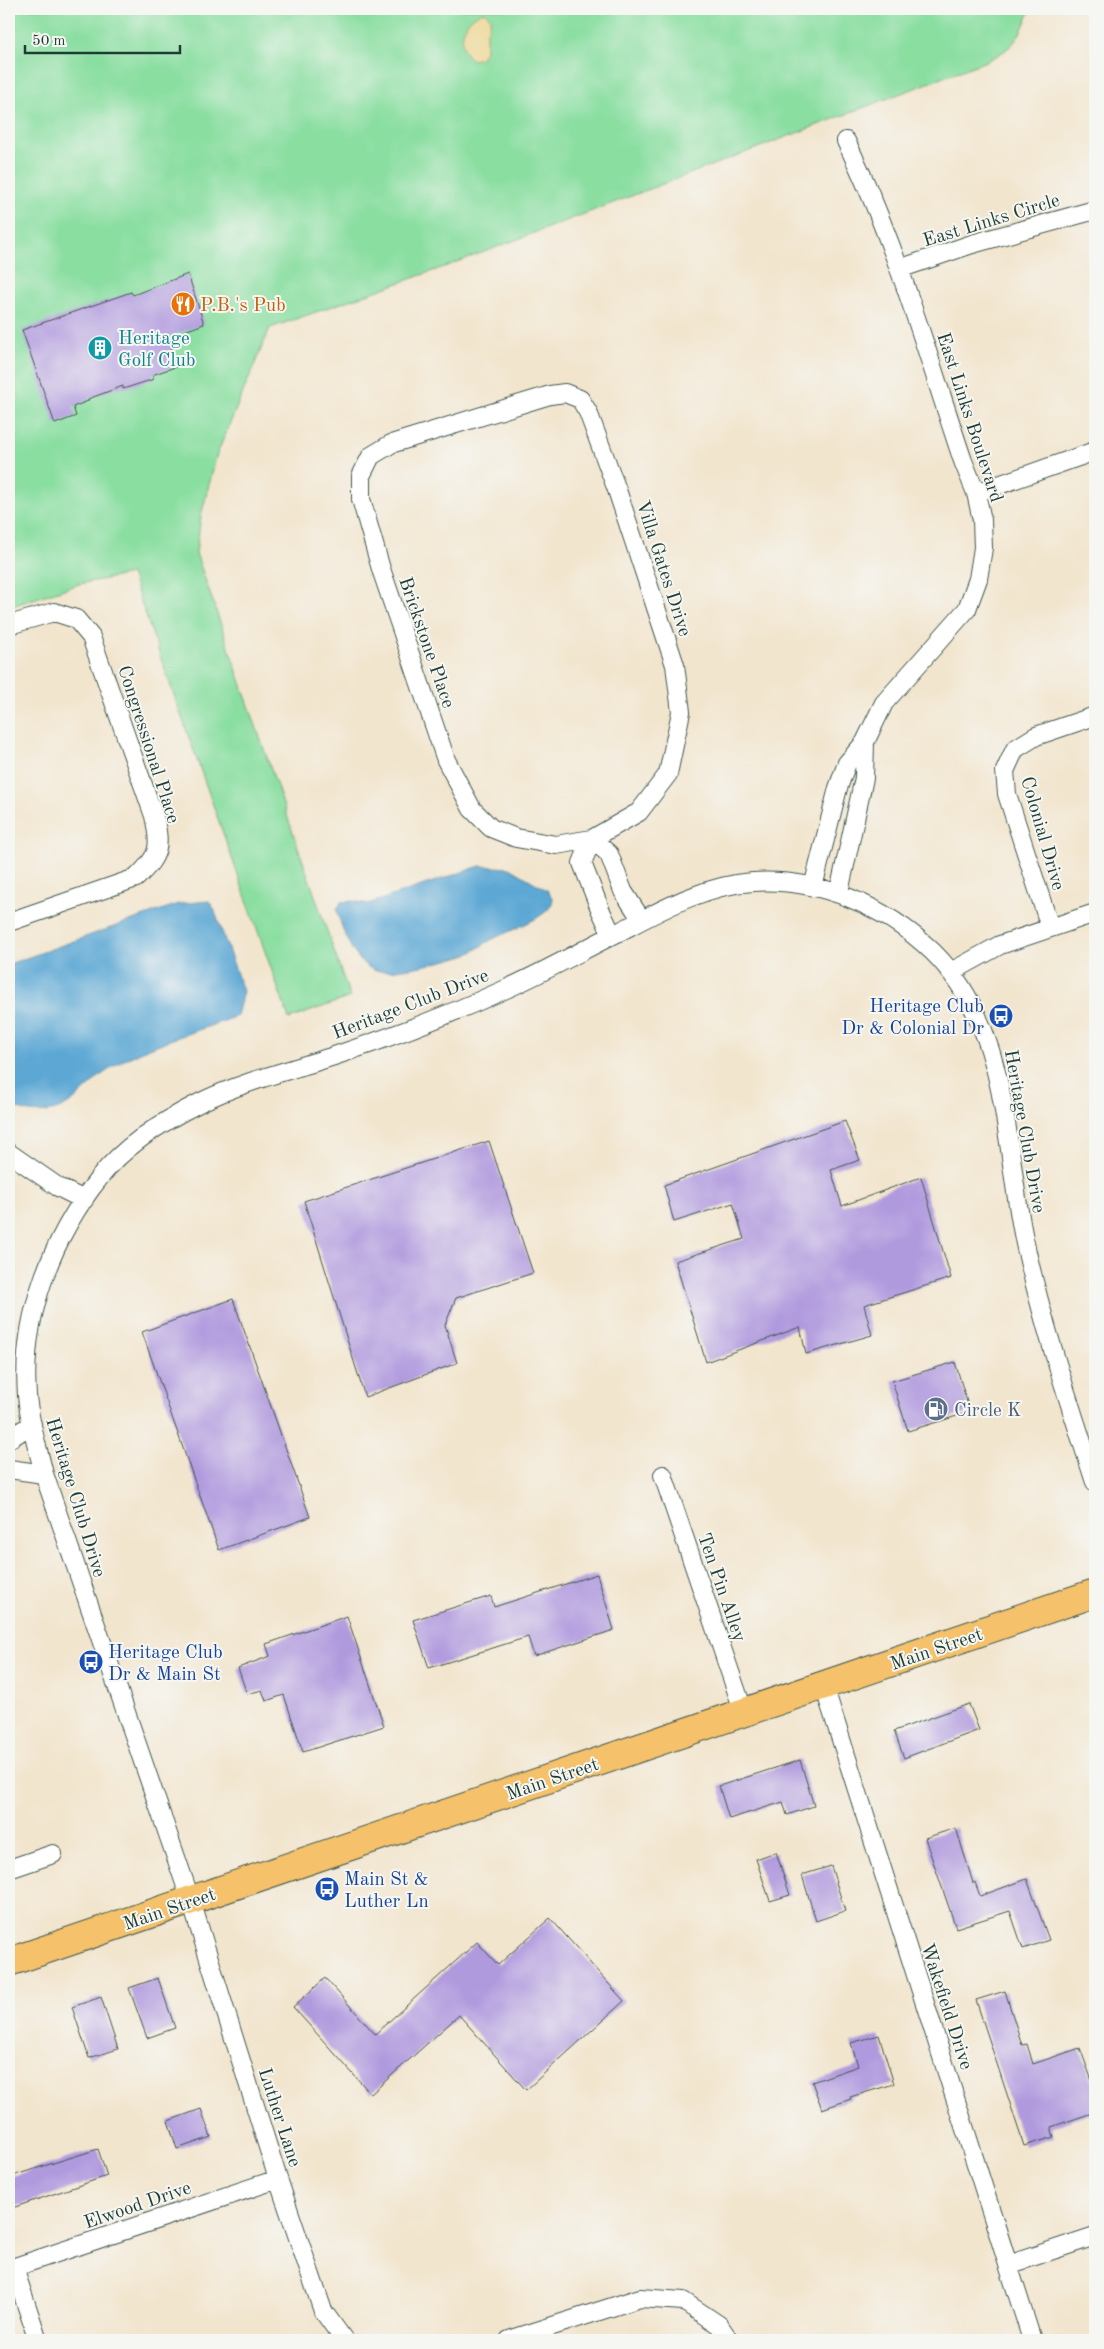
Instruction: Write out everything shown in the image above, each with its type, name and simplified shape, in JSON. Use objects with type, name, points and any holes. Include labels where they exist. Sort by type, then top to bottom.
[{"type":"main road","name":"Main Street","points":[[9,1962],[1095,1593]]},
{"type":"street","name":"East Links Boulevard","points":[[813,887],[847,763],[864,742],[884,703],[967,609],[978,579],[983,548],[982,520],[976,492],[963,462],[871,190],[846,141]]},
{"type":"street","name":"East Links Circle","points":[[899,269],[972,244],[1095,210]]},
{"type":"street","name":"Villa Gates Drive","points":[[466,420],[550,395],[566,393],[580,399],[588,412],[617,490],[675,666],[680,712],[668,774],[639,812],[592,839]]},
{"type":"street","name":"Brickstone Place","points":[[466,420],[391,444],[372,456],[361,476],[361,499],[382,569],[446,760],[472,809],[491,828],[516,838],[556,845],[592,839]]},
{"type":"street","points":[[976,492],[1095,451]]},
{"type":"street","name":"Congressional Place","points":[[9,625],[54,612],[76,619],[91,636],[154,816],[159,840],[151,864],[136,878],[9,922]]},
{"type":"street","name":"Colonial Drive","points":[[1050,927],[1007,794],[1005,771],[1015,749],[1036,736],[1095,716]]},
{"type":"street","name":"East Links Boulevard","points":[[839,892],[864,778],[864,742]]},
{"type":"street","points":[[612,935],[582,863],[592,839],[609,854],[623,892],[641,919]]},
{"type":"street","name":"Heritage Club Drive","points":[[191,1901],[44,1474],[27,1394],[28,1343],[36,1305],[45,1275],[60,1240],[102,1174],[132,1147],[161,1125],[197,1104],[226,1091],[394,1035],[507,988],[641,919],[686,899],[747,882],[774,881],[839,892],[871,907],[911,934],[932,951],[951,972],[977,1015],[994,1057],[1024,1244],[1051,1343],[1095,1482]]},
{"type":"street","points":[[951,972],[1000,946],[1050,927],[1095,913]]},
{"type":"street","points":[[9,1153],[58,1187],[84,1200]]},
{"type":"street","points":[[9,1439],[32,1424]]},
{"type":"street","points":[[9,1469],[44,1474]]},
{"type":"street","name":"Ten Pin Alley","points":[[662,1475],[744,1713]]},
{"type":"street","name":"Wakefield Drive","points":[[824,1686],[1032,2340]]},
{"type":"street","points":[[9,1868],[53,1854]]},
{"type":"street","name":"Luther Lane","points":[[191,1901],[278,2179],[323,2311],[344,2340]]},
{"type":"street","name":"Elwood Drive","points":[[11,2268],[278,2179]]},
{"type":"street","points":[[1008,2265],[1095,2236]]},
{"type":"street","points":[[11,2268],[38,2340]]},
{"type":"street","points":[[509,2340],[640,2298],[683,2301],[719,2324],[729,2340]]},
{"type":"green space","name":"Heritage Golf Club","points":[[9,9],[1031,9],[1015,41],[1004,51],[986,61],[450,265],[270,328],[217,454],[201,516],[196,553],[350,997],[289,1019],[131,574],[79,584],[9,607]]},
{"type":"sand","points":[[485,12],[490,17],[486,35],[486,50],[481,58],[473,60],[463,48],[463,33],[471,19],[477,14]]},
{"type":"water","points":[[480,866],[510,868],[547,890],[553,899],[551,905],[539,917],[460,957],[406,969],[382,971],[374,970],[367,966],[354,953],[345,936],[337,910],[341,902],[354,901],[368,904]]},
{"type":"water","points":[[209,901],[214,909],[243,991],[237,1016],[136,1054],[107,1071],[75,1099],[60,1108],[35,1113],[9,1104],[9,964],[178,904]]},
{"type":"building","name":"Heritage Golf Club","points":[[188,274],[204,324],[168,337],[178,366],[152,375],[154,379],[123,389],[123,386],[88,399],[88,401],[73,407],[76,416],[55,424],[22,330],[131,292],[133,295]]},
{"type":"building","points":[[845,1121],[860,1160],[831,1170],[842,1206],[921,1177],[951,1278],[864,1305],[872,1335],[806,1354],[800,1327],[706,1362],[675,1261],[744,1239],[733,1203],[674,1222],[664,1185]]},
{"type":"building","points":[[489,1141],[533,1273],[456,1298],[445,1325],[457,1363],[365,1397],[304,1201]]},
{"type":"building","points":[[233,1299],[310,1517],[219,1550],[142,1332]]},
{"type":"building","points":[[955,1362],[970,1412],[908,1431],[892,1381]]},
{"type":"building","points":[[597,1574],[614,1630],[534,1656],[528,1637],[429,1668],[413,1620],[491,1596],[494,1607]]},
{"type":"building","points":[[347,1616],[384,1726],[303,1752],[284,1695],[266,1701],[262,1690],[247,1694],[238,1668],[270,1656],[266,1644]]},
{"type":"building","points":[[969,1704],[979,1730],[904,1758],[894,1731]]},
{"type":"building","points":[[800,1760],[814,1806],[787,1815],[783,1802],[729,1819],[719,1786]]},
{"type":"building","points":[[956,1828],[973,1883],[975,1882],[980,1896],[1027,1879],[1049,1940],[1023,1949],[1010,1911],[956,1928],[925,1838]]},
{"type":"building","points":[[776,1852],[790,1895],[770,1901],[756,1859]]},
{"type":"building","points":[[831,1866],[845,1911],[816,1921],[802,1875]]},
{"type":"building","points":[[550,1918],[624,2001],[526,2090],[459,2015],[371,2094],[293,2007],[325,1978],[375,2034],[477,1942],[498,1965]]},
{"type":"building","points":[[158,1978],[175,2028],[147,2038],[129,1988]]},
{"type":"building","points":[[1005,1991],[1022,2045],[1027,2044],[1033,2064],[1080,2048],[1095,2089],[1095,2112],[1051,2127],[1054,2137],[1024,2146],[976,2000]]},
{"type":"building","points":[[101,1997],[118,2049],[89,2058],[72,2007]]},
{"type":"building","points":[[879,2035],[894,2084],[850,2097],[851,2099],[822,2109],[812,2082],[858,2066],[851,2043]]},
{"type":"building","points":[[201,2109],[211,2137],[177,2149],[168,2121]]},
{"type":"building","points":[[98,2149],[107,2176],[9,2209],[9,2177]]},
{"type":"place","name":"P.B.'s Pub","points":[[183,304]]},
{"type":"place","name":"Heritage Golf Club","points":[[100,348]]},
{"type":"place","name":"Heritage Club Dr & Colonial Dr","points":[[1001,1016]]},
{"type":"place","name":"Circle K","points":[[936,1409]]},
{"type":"place","name":"Heritage Club Dr & Main St","points":[[91,1662]]},
{"type":"place","name":"Main St & Luther Ln","points":[[327,1889]]}]
